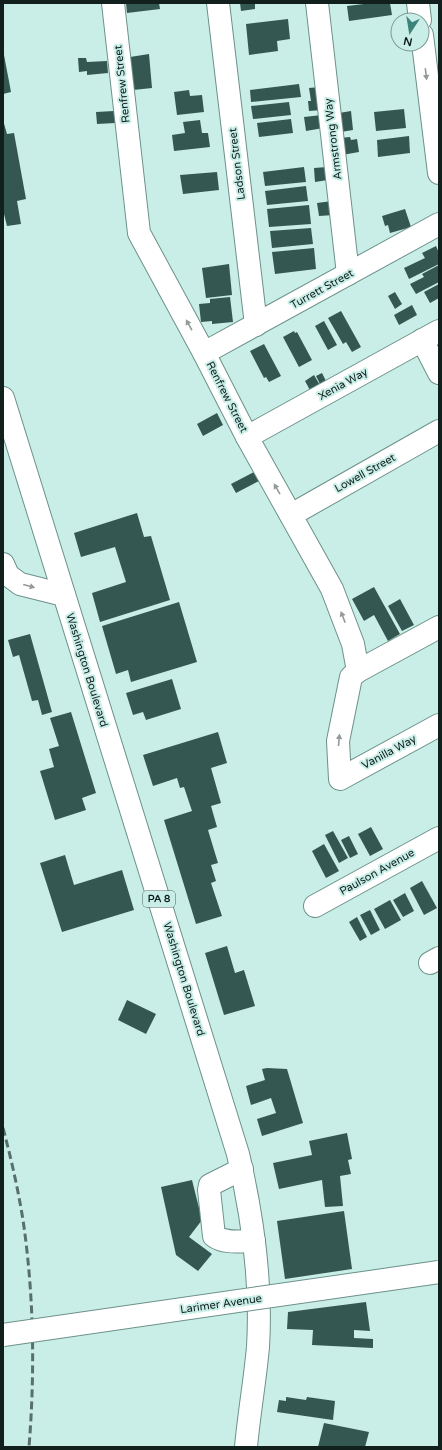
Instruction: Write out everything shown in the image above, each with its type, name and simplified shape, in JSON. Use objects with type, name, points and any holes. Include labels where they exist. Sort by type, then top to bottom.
[{"type":"main road","name":"Renfrew Street","points":[[113,3],[139,233],[204,353],[247,437],[332,589],[353,644],[358,671]]},
{"type":"main road","name":"Ladson Street","points":[[218,3],[256,326]]},
{"type":"main road","name":"Armstrong Way","points":[[317,3],[348,274]]},
{"type":"main road","points":[[424,52],[439,173]]},
{"type":"main road","name":"Turrett Street","points":[[204,353],[256,326],[439,224]]},
{"type":"main road","points":[[430,335],[439,373]]},
{"type":"main road","name":"Xenia Way","points":[[247,437],[430,335]]},
{"type":"main road","name":"Washington Boulevard","points":[[3,398],[242,1169],[251,1213],[258,1280],[259,1317],[257,1354],[246,1447]]},
{"type":"main road","name":"Lowell Street","points":[[291,514],[439,432]]},
{"type":"main road","points":[[3,564],[8,575],[20,584],[64,595]]},
{"type":"main road","points":[[358,671],[439,627]]},
{"type":"main road","name":"Vanilla Way","points":[[358,671],[351,677],[338,742],[340,779],[439,726]]},
{"type":"main road","name":"Paulson Avenue","points":[[315,906],[439,838]]},
{"type":"main road","points":[[242,1169],[210,1185],[209,1190],[214,1236],[230,1242],[254,1241]]},
{"type":"main road","name":"Larimer Avenue","points":[[3,1335],[439,1272]]},
{"type":"main road","name":"Washington Boulevard","points":[[236,1447],[250,1408]]},
{"type":"building","points":[[126,3],[159,3],[160,9],[127,13]]},
{"type":"building","points":[[240,3],[255,3],[255,9],[241,11]]},
{"type":"building","points":[[372,3],[390,3],[392,12],[390,12],[390,15],[349,21],[347,6]]},
{"type":"building","points":[[288,19],[290,39],[277,41],[278,51],[249,55],[246,24]]},
{"type":"building","points":[[149,54],[152,88],[133,90],[130,57]]},
{"type":"building","points":[[4,55],[11,92],[3,94],[3,56]]},
{"type":"building","points":[[78,58],[86,58],[87,62],[107,61],[108,73],[87,75],[87,71],[79,72]]},
{"type":"building","points":[[299,84],[301,97],[251,102],[250,90]]},
{"type":"building","points":[[320,87],[322,110],[309,111],[308,101],[311,101],[309,88]]},
{"type":"building","points":[[189,90],[190,96],[202,95],[204,112],[177,115],[174,92]]},
{"type":"building","points":[[289,102],[291,115],[253,119],[251,106]]},
{"type":"building","points":[[404,109],[406,128],[376,131],[374,112]]},
{"type":"building","points":[[114,111],[115,123],[97,124],[96,112]]},
{"type":"building","points":[[351,111],[353,130],[341,132],[339,113]]},
{"type":"building","points":[[322,115],[323,128],[306,131],[304,117]]},
{"type":"building","points":[[291,119],[293,133],[259,137],[257,123]]},
{"type":"building","points":[[3,120],[7,134],[14,133],[26,199],[17,201],[21,224],[7,226],[3,210]]},
{"type":"building","points":[[200,120],[202,133],[208,133],[210,147],[174,151],[172,135],[185,133],[183,122]]},
{"type":"building","points":[[409,136],[410,153],[378,157],[377,140]]},
{"type":"building","points":[[350,137],[351,140],[357,139],[359,152],[342,155],[339,138]]},
{"type":"building","points":[[304,167],[306,182],[265,186],[263,172]]},
{"type":"building","points":[[327,167],[328,180],[315,182],[314,168]]},
{"type":"building","points":[[217,172],[219,190],[183,194],[180,175]]},
{"type":"building","points":[[306,186],[308,201],[267,205],[265,191]]},
{"type":"building","points":[[332,201],[334,215],[319,216],[317,203]]},
{"type":"building","points":[[309,205],[311,224],[269,227],[267,209]]},
{"type":"building","points":[[405,209],[411,227],[390,233],[388,225],[385,226],[382,216]]},
{"type":"building","points":[[311,228],[313,244],[272,248],[270,231]]},
{"type":"building","points":[[436,246],[439,253],[439,264],[409,279],[404,268],[425,258],[422,253]]},
{"type":"building","points":[[314,248],[316,269],[275,274],[272,252]]},
{"type":"building","points":[[229,264],[232,295],[206,298],[202,268]]},
{"type":"building","points":[[439,265],[439,282],[416,294],[410,284],[424,277],[422,274]]},
{"type":"building","points":[[439,284],[439,298],[430,303],[424,292]]},
{"type":"building","points":[[395,292],[402,304],[395,309],[388,296]]},
{"type":"building","points":[[230,297],[233,322],[212,324],[212,321],[201,322],[199,304],[210,303],[210,299]]},
{"type":"building","points":[[412,305],[417,315],[399,325],[394,315]]},
{"type":"building","points":[[341,311],[361,347],[352,352],[346,342],[343,344],[328,318]]},
{"type":"building","points":[[324,321],[337,345],[328,350],[315,326]]},
{"type":"building","points":[[294,331],[295,333],[297,332],[312,360],[299,367],[283,337]]},
{"type":"building","points":[[264,344],[281,376],[269,382],[266,377],[264,378],[250,351]]},
{"type":"building","points":[[322,373],[327,383],[321,386],[316,376]]},
{"type":"building","points":[[314,375],[321,387],[311,392],[305,381]]},
{"type":"building","points":[[217,413],[223,425],[203,436],[197,424]]},
{"type":"building","points":[[254,472],[259,481],[236,493],[231,484]]},
{"type":"building","points":[[137,513],[144,537],[151,536],[170,600],[100,622],[92,593],[126,582],[115,547],[81,557],[74,533]]},
{"type":"building","points":[[374,587],[400,634],[388,641],[374,615],[364,621],[352,599]]},
{"type":"building","points":[[400,599],[414,625],[402,631],[388,606]]},
{"type":"building","points":[[179,602],[197,662],[131,682],[128,670],[116,674],[102,626]]},
{"type":"building","points":[[30,634],[52,712],[42,715],[38,700],[32,701],[19,655],[13,657],[8,640]]},
{"type":"building","points":[[172,679],[181,709],[146,720],[143,712],[133,715],[126,693]]},
{"type":"building","points":[[71,712],[96,793],[82,798],[86,810],[55,820],[40,771],[54,767],[49,749],[59,746],[50,718]]},
{"type":"building","points":[[218,732],[227,763],[211,768],[221,803],[211,806],[217,827],[208,830],[218,863],[211,865],[216,881],[211,883],[222,916],[196,924],[164,820],[192,811],[184,787],[180,788],[177,778],[153,786],[143,755]]},
{"type":"building","points":[[371,827],[383,849],[370,856],[358,834]]},
{"type":"building","points":[[333,831],[348,858],[339,863],[325,835]]},
{"type":"building","points":[[349,836],[358,854],[350,858],[341,840]]},
{"type":"building","points":[[324,844],[339,871],[326,878],[312,851]]},
{"type":"building","points":[[65,855],[74,885],[122,870],[134,910],[62,932],[40,863]]},
{"type":"building","points":[[422,881],[437,908],[424,915],[410,888]]},
{"type":"building","points":[[405,893],[414,911],[403,917],[393,900]]},
{"type":"building","points":[[390,900],[401,920],[385,929],[374,909]]},
{"type":"building","points":[[370,910],[380,930],[371,935],[360,915]]},
{"type":"building","points":[[357,917],[367,937],[360,941],[349,922]]},
{"type":"building","points":[[227,946],[235,973],[244,970],[255,1006],[224,1015],[205,953]]},
{"type":"building","points":[[127,1000],[156,1014],[146,1034],[118,1020]]},
{"type":"building","points":[[262,1069],[287,1069],[303,1123],[262,1136],[257,1119],[276,1113],[271,1098],[251,1105],[246,1086],[265,1080]]},
{"type":"building","points":[[347,1133],[352,1159],[348,1160],[351,1174],[340,1176],[343,1206],[325,1207],[322,1180],[279,1189],[273,1163],[312,1155],[309,1141]]},
{"type":"building","points":[[192,1180],[202,1220],[189,1237],[212,1254],[198,1271],[176,1255],[161,1187]]},
{"type":"building","points":[[344,1211],[352,1269],[285,1279],[277,1221]]},
{"type":"building","points":[[366,1302],[370,1331],[354,1330],[354,1338],[373,1339],[373,1348],[312,1345],[313,1330],[287,1329],[288,1312]]},
{"type":"building","points":[[286,1397],[306,1400],[307,1397],[335,1401],[333,1420],[277,1412],[279,1400],[286,1401]]},
{"type":"building","points":[[324,1423],[369,1432],[365,1447],[318,1447]]},
{"type":"railway","points":[[3,1128],[21,1208],[27,1248],[33,1362],[29,1447]]}]
